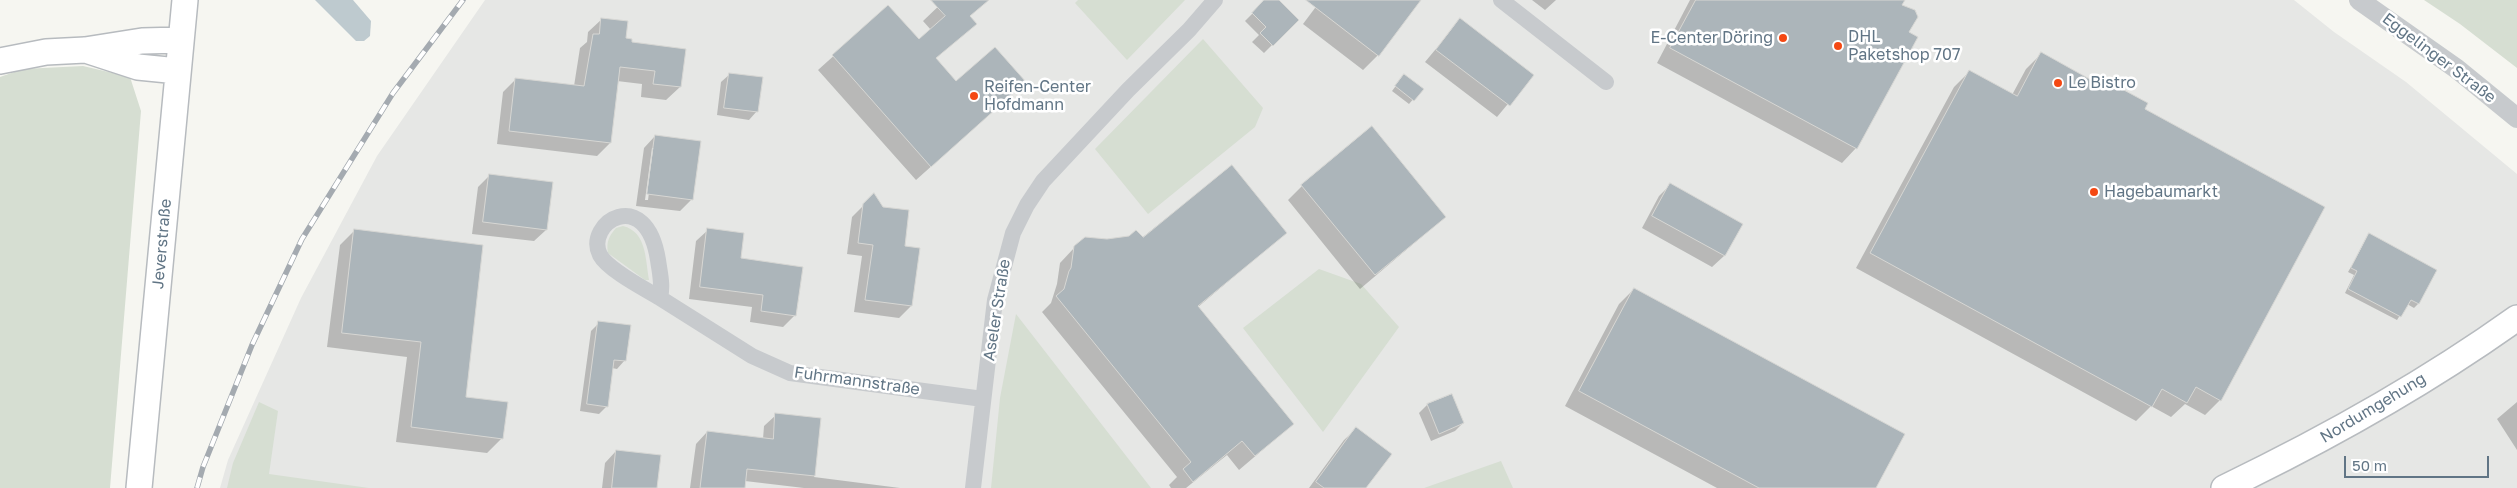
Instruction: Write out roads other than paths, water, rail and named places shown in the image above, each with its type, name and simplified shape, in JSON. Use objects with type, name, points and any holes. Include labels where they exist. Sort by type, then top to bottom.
[{"type":"main road","name":"Jeverstraße","points":[[139,488],[185,0]]},
{"type":"main road","points":[[0,60],[46,52],[85,50],[142,41],[181,40]]},
{"type":"main road","points":[[85,50],[138,67],[178,71]]},
{"type":"main road","name":"Nordumgehung","points":[[2224,488],[2328,435],[2486,340],[2517,318]]},
{"type":"street","name":"Aseler Straße","points":[[973,488],[1000,276],[1013,232],[1027,205],[1043,181],[1128,90],[1189,30],[1214,0]]},
{"type":"street","points":[[1501,0],[1606,82]]},
{"type":"street","name":"Eggelinger Straße","points":[[2359,0],[2458,69],[2517,118]]},
{"type":"street","name":"Fuhrmannstraße","points":[[660,298],[662,286],[656,245],[648,228],[638,218],[621,216],[610,220],[602,230],[598,241],[600,255],[611,266],[660,298],[752,356],[790,373],[983,399]]},
{"type":"railway","points":[[197,488],[203,467],[252,345],[302,239],[393,93],[463,0]]},
{"type":"place","name":"E-Center Döring","points":[[1783,38]]},
{"type":"place","name":"DHL Paketshop 707","points":[[1838,46]]},
{"type":"place","name":"Le Bistro","points":[[2058,83]]},
{"type":"place","name":"Reifen-Center Hofdmann","points":[[974,96]]},
{"type":"place","name":"Hagebaumarkt","points":[[2094,192]]}]
